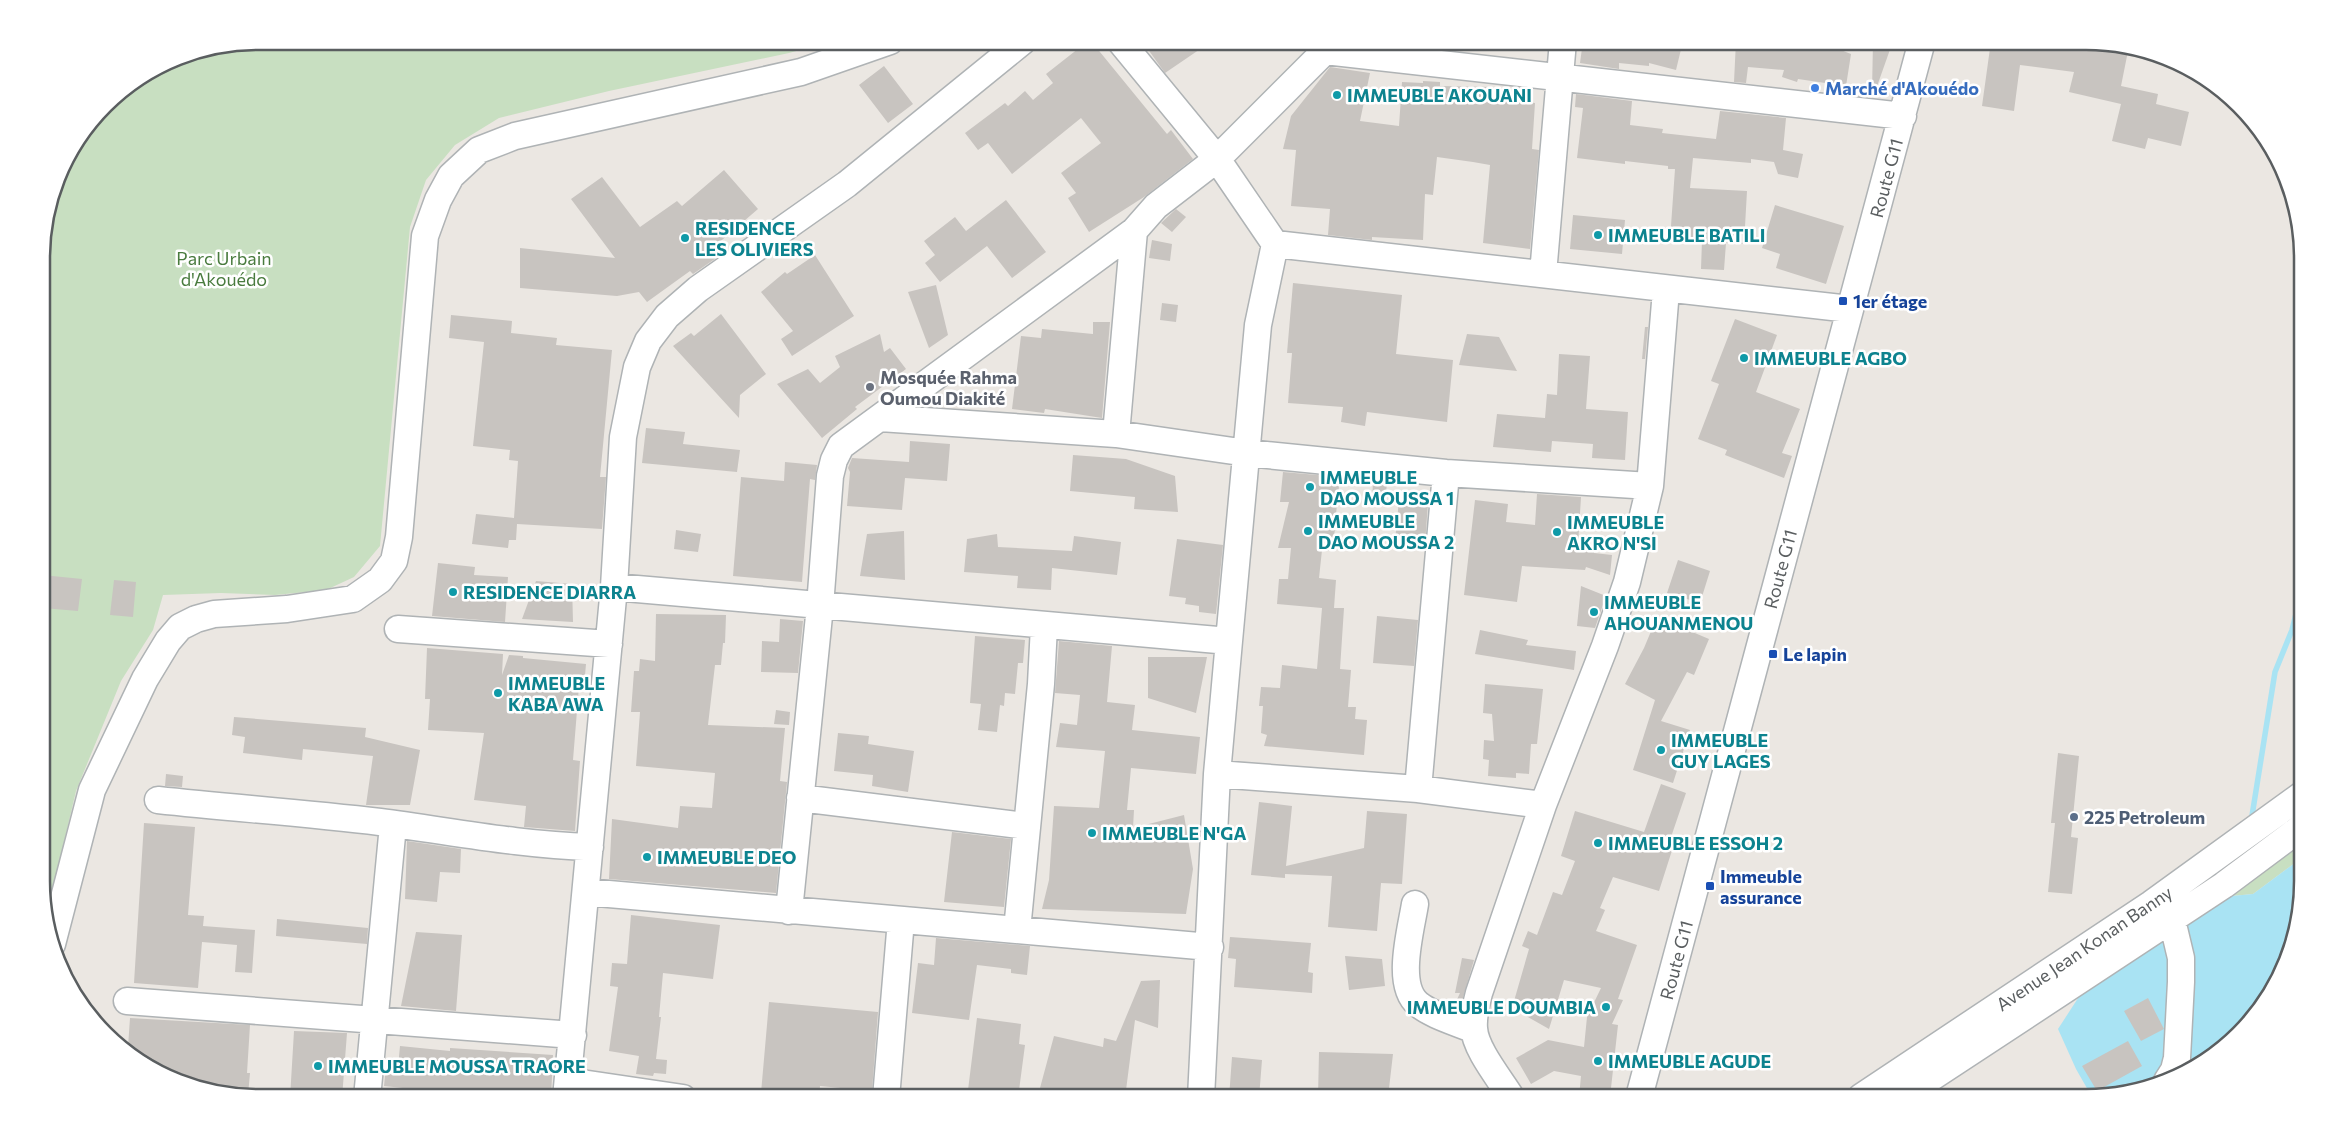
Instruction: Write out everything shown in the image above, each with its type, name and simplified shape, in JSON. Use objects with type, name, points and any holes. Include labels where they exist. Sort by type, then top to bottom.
[{"type":"street","points":[[56,930],[92,790],[145,679],[168,641],[180,627],[196,619],[214,614],[287,609],[353,599],[380,580],[394,561],[399,537],[425,236],[438,200],[452,176],[479,150],[515,136],[801,72],[864,50]]},
{"type":"street","points":[[567,1089],[614,587],[623,437],[637,368],[648,341],[667,316],[698,289],[847,184],[1012,50]]},
{"type":"street","points":[[1127,50],[1217,159],[1274,244],[1258,325],[1228,641],[1217,774],[1202,1089]]},
{"type":"street","points":[[789,910],[820,606],[830,476],[834,460],[841,446],[1134,231],[1156,206],[1217,159],[1324,50]]},
{"type":"street","points":[[1357,50],[1560,78],[1903,116]]},
{"type":"street","points":[[1543,274],[1562,50]]},
{"type":"street","name":"Route G11","points":[[1641,1089],[1920,50]]},
{"type":"street","points":[[1116,434],[1134,231]]},
{"type":"street","points":[[1274,244],[1850,310]]},
{"type":"street","points":[[1505,1089],[1478,1045],[1474,1030],[1474,1015],[1479,993],[1542,804],[1605,646],[1628,582],[1650,486],[1666,290]]},
{"type":"street","points":[[880,418],[1116,434],[1247,453],[1446,473],[1650,486]]},
{"type":"street","points":[[1418,789],[1446,473]]},
{"type":"street","points":[[614,587],[1228,641]]},
{"type":"street","points":[[1017,930],[1041,684],[1044,626]]},
{"type":"street","points":[[398,629],[609,644]]},
{"type":"street","points":[[1217,774],[1418,789],[1542,804]]},
{"type":"street","points":[[800,798],[1026,826]]},
{"type":"street","points":[[158,800],[382,822],[515,843],[590,847]]},
{"type":"street","name":"Avenue Jean Konan Banny","points":[[1873,1089],[2151,904],[2294,800]]},
{"type":"street","points":[[368,1089],[373,1020],[394,825]]},
{"type":"street","name":"Avenue Jean Konan Banny","points":[[1914,1089],[2224,885],[2294,833]]},
{"type":"street","points":[[586,892],[1210,947]]},
{"type":"street","points":[[1415,904],[1405,978],[1408,992],[1417,1003],[1474,1030]]},
{"type":"street","points":[[887,1089],[901,920]]},
{"type":"street","points":[[2172,920],[2181,958],[2177,1058],[2174,1070]]},
{"type":"street","points":[[127,1001],[573,1035]]},
{"type":"green space","name":"Parc Urbain d'Akouédo","points":[[244,50],[800,50],[609,91],[499,118],[455,145],[426,180],[410,227],[380,546],[354,577],[326,590],[275,595],[221,593],[163,595],[153,630],[121,681],[76,791],[51,899],[50,244],[57,204],[71,166],[93,131],[111,111],[142,85],[166,71],[204,57]]},
{"type":"green space","points":[[2294,849],[2294,864],[2253,894],[2210,898]]},
{"type":"water","points":[[2294,864],[2294,895],[2287,935],[2273,973],[2251,1008],[2213,1046],[2178,1068],[2140,1082],[2100,1089],[2087,1089],[2058,1029],[2082,992],[2210,898],[2253,894]]},
{"type":"building","points":[[1077,50],[1098,50],[1167,134],[1171,130],[1193,159],[1144,197],[1089,232],[1068,198],[1076,193],[1061,173],[1101,143],[1081,118],[1012,174],[988,143],[978,150],[965,133],[1005,103],[1008,106],[1025,91],[1033,100],[1053,83],[1046,74]]},
{"type":"building","points":[[1148,50],[1199,50],[1165,73]]},
{"type":"building","points":[[1582,50],[1681,50],[1676,70],[1649,63],[1649,66],[1619,63],[1619,69],[1580,63]]},
{"type":"building","points":[[1736,50],[1841,50],[1851,54],[1846,86],[1798,79],[1797,82],[1782,77],[1784,70],[1748,67],[1746,83],[1734,82]]},
{"type":"building","points":[[1873,50],[1890,50],[1875,92],[1872,92]]},
{"type":"building","points":[[1990,50],[2100,50],[2127,54],[2121,86],[2158,94],[2156,104],[2189,112],[2181,146],[2148,138],[2145,149],[2112,141],[2121,104],[2069,92],[2074,72],[2020,65],[2014,111],[1982,106]]},
{"type":"building","points":[[884,66],[913,104],[888,123],[859,85]]},
{"type":"building","points":[[1330,67],[1370,73],[1360,121],[1399,126],[1402,82],[1423,83],[1423,81],[1440,82],[1440,86],[1491,87],[1491,99],[1535,103],[1532,149],[1539,150],[1530,249],[1483,243],[1490,165],[1437,157],[1433,195],[1425,194],[1423,240],[1372,237],[1372,240],[1328,235],[1330,209],[1291,206],[1296,150],[1283,149],[1291,116]]},
{"type":"building","points":[[1576,94],[1632,101],[1630,125],[1663,129],[1662,133],[1716,139],[1720,111],[1786,118],[1783,150],[1803,154],[1798,178],[1778,174],[1774,162],[1751,159],[1751,163],[1693,158],[1690,188],[1747,191],[1744,244],[1726,243],[1724,270],[1701,269],[1702,241],[1670,240],[1675,169],[1668,169],[1668,166],[1625,161],[1625,164],[1577,158],[1583,108],[1575,107]]},
{"type":"building","points":[[724,170],[758,209],[715,246],[722,254],[693,274],[690,271],[647,302],[639,292],[617,296],[520,288],[520,248],[615,258],[571,199],[602,177],[640,227],[677,201],[682,206]]},
{"type":"building","points":[[1006,200],[1046,252],[1012,278],[987,246],[940,282],[925,263],[935,255],[924,241],[955,217],[966,231]]},
{"type":"building","points":[[1775,205],[1844,226],[1826,284],[1776,268],[1780,254],[1762,248]]},
{"type":"building","points":[[1176,209],[1186,217],[1172,232],[1161,223]]},
{"type":"building","name":"IMMEUBLE BATILI","points":[[1573,215],[1625,220],[1622,254],[1570,249]]},
{"type":"building","points":[[1152,240],[1172,244],[1170,261],[1149,258]]},
{"type":"building","points":[[815,255],[854,316],[792,356],[781,339],[793,331],[761,292],[785,272],[787,274]]},
{"type":"building","points":[[1293,283],[1402,295],[1396,354],[1453,360],[1447,422],[1367,412],[1365,426],[1341,422],[1343,407],[1288,403],[1292,353],[1287,353]]},
{"type":"building","points":[[936,285],[948,335],[929,348],[908,292]]},
{"type":"building","points":[[1162,303],[1178,305],[1176,322],[1160,320]]},
{"type":"building","points":[[721,314],[766,374],[740,395],[739,418],[673,346],[691,333],[694,336]]},
{"type":"building","points":[[451,315],[512,321],[511,333],[557,338],[556,345],[612,350],[600,477],[606,477],[602,529],[517,524],[516,540],[509,540],[508,548],[472,544],[476,514],[514,518],[518,461],[509,460],[510,450],[473,446],[484,342],[449,338]]},
{"type":"building","points":[[1735,319],[1777,335],[1756,392],[1800,409],[1782,453],[1792,456],[1784,478],[1725,455],[1727,450],[1698,439],[1719,384],[1711,381]]},
{"type":"building","points":[[1093,322],[1110,322],[1102,418],[1045,409],[1044,413],[1012,409],[1021,336],[1041,338],[1042,329],[1093,334]]},
{"type":"building","points":[[1645,327],[1648,327],[1645,359],[1642,359]]},
{"type":"building","points":[[880,334],[884,352],[890,348],[906,369],[855,407],[857,409],[822,438],[777,384],[808,369],[820,383],[840,367],[835,356]]},
{"type":"building","points":[[1467,334],[1499,337],[1517,371],[1459,365]]},
{"type":"building","points":[[1559,354],[1590,356],[1586,409],[1628,412],[1625,460],[1592,458],[1593,444],[1552,441],[1551,452],[1493,447],[1497,414],[1545,418],[1547,394],[1557,395]]},
{"type":"building","points":[[646,428],[685,432],[683,444],[740,450],[737,472],[642,463]]},
{"type":"building","points":[[910,441],[950,444],[947,481],[905,478],[902,510],[847,506],[850,472],[848,468],[852,458],[909,462]]},
{"type":"building","points":[[1073,455],[1126,459],[1175,476],[1178,512],[1134,509],[1135,497],[1070,491]]},
{"type":"building","points":[[785,462],[817,465],[815,480],[810,479],[802,582],[733,576],[741,477],[784,481]]},
{"type":"building","points":[[1283,472],[1340,477],[1336,514],[1338,514],[1331,551],[1322,550],[1319,578],[1336,580],[1334,608],[1344,608],[1340,669],[1351,670],[1348,707],[1356,707],[1355,719],[1367,720],[1364,755],[1264,746],[1267,735],[1261,733],[1263,706],[1259,706],[1261,687],[1280,688],[1282,665],[1317,669],[1322,608],[1277,604],[1279,579],[1288,579],[1291,548],[1278,548],[1289,502],[1280,502]]},
{"type":"building","points":[[1373,481],[1387,482],[1385,505],[1372,504]]},
{"type":"building","points":[[1537,494],[1581,497],[1578,545],[1594,546],[1594,553],[1612,555],[1610,575],[1586,567],[1585,570],[1522,566],[1517,602],[1464,595],[1475,500],[1508,504],[1506,522],[1535,525]]},
{"type":"building","points":[[1399,500],[1428,503],[1425,544],[1395,541]]},
{"type":"building","points":[[676,530],[701,534],[698,552],[674,549]]},
{"type":"building","points":[[904,531],[905,580],[860,576],[867,534]]},
{"type":"building","points":[[997,534],[998,547],[1072,551],[1074,536],[1121,542],[1117,575],[1052,568],[1051,590],[1017,588],[1018,576],[964,572],[967,539]]},
{"type":"building","points":[[1177,539],[1223,545],[1216,614],[1199,612],[1199,606],[1185,604],[1186,598],[1169,596]]},
{"type":"building","points":[[1678,560],[1710,571],[1700,603],[1667,593]]},
{"type":"building","points":[[438,563],[475,567],[474,575],[508,577],[505,622],[432,616]]},
{"type":"building","points":[[50,576],[82,579],[78,611],[50,609]]},
{"type":"building","points":[[114,580],[136,582],[133,617],[110,615]]},
{"type":"building","points":[[536,581],[572,584],[573,622],[522,619]]},
{"type":"building","name":"IMMEUBLE AHOUANMENOU","points":[[1581,586],[1606,596],[1595,628],[1577,626]]},
{"type":"building","points":[[656,614],[726,615],[725,643],[723,643],[721,665],[715,665],[708,725],[785,728],[780,781],[787,782],[776,893],[609,879],[612,819],[678,828],[680,806],[712,808],[715,773],[636,766],[640,712],[631,712],[634,671],[639,671],[640,659],[655,661]]},
{"type":"building","points":[[1377,616],[1418,620],[1414,666],[1373,663]]},
{"type":"building","points":[[1657,617],[1709,639],[1694,675],[1687,672],[1661,721],[1690,730],[1673,783],[1633,770],[1655,700],[1625,684],[1644,648]]},
{"type":"building","points":[[780,619],[803,621],[798,673],[761,672],[762,641],[779,642]]},
{"type":"building","points":[[1480,630],[1528,640],[1526,645],[1576,651],[1574,670],[1475,654]]},
{"type":"building","points":[[975,636],[1025,640],[1023,663],[1018,663],[1015,694],[1005,693],[1004,706],[1000,705],[997,732],[978,730],[981,704],[970,703]]},
{"type":"building","points":[[1059,641],[1112,646],[1107,702],[1135,705],[1132,730],[1200,737],[1196,774],[1131,768],[1127,810],[1134,810],[1133,828],[1184,815],[1193,869],[1186,914],[1042,909],[1049,880],[1054,806],[1099,808],[1105,751],[1056,747],[1060,723],[1077,725],[1080,695],[1055,693]]},
{"type":"building","points":[[427,648],[503,654],[502,675],[509,655],[586,664],[584,686],[579,686],[573,760],[580,761],[575,831],[524,827],[526,806],[474,800],[484,733],[428,730],[430,699],[425,699]]},
{"type":"building","points":[[1148,657],[1207,657],[1196,713],[1148,698]]},
{"type":"building","points":[[1485,684],[1543,689],[1537,744],[1531,744],[1529,774],[1516,773],[1516,778],[1488,776],[1489,760],[1483,759],[1484,740],[1494,741],[1492,714],[1483,713]]},
{"type":"building","points":[[776,710],[790,712],[789,725],[774,724]]},
{"type":"building","points":[[234,717],[366,728],[365,737],[420,750],[410,805],[366,805],[373,756],[303,749],[302,760],[243,753],[245,737],[232,735]]},
{"type":"building","points":[[838,733],[869,736],[868,744],[914,751],[908,792],[872,786],[873,775],[834,771]]},
{"type":"building","points":[[2058,753],[2079,756],[2071,837],[2078,838],[2072,894],[2048,892],[2055,823],[2051,823]]},
{"type":"building","points":[[166,774],[183,776],[182,787],[165,786]]},
{"type":"building","points":[[1661,784],[1686,793],[1670,840],[1675,841],[1659,891],[1613,877],[1600,908],[1605,910],[1596,931],[1637,945],[1618,999],[1623,1000],[1612,1024],[1618,1025],[1611,1089],[1580,1089],[1581,1076],[1554,1071],[1531,1084],[1516,1058],[1548,1040],[1584,1047],[1587,1017],[1601,988],[1564,980],[1549,1029],[1512,1008],[1529,949],[1522,946],[1528,931],[1537,935],[1553,892],[1562,895],[1575,861],[1561,856],[1575,811],[1644,832]]},
{"type":"building","points":[[1259,802],[1292,806],[1286,866],[1364,848],[1367,811],[1407,814],[1402,884],[1381,883],[1377,931],[1328,927],[1332,876],[1285,874],[1285,878],[1251,875]]},
{"type":"building","points":[[144,823],[195,827],[188,915],[204,916],[203,926],[255,930],[252,973],[235,972],[237,945],[202,942],[198,988],[134,983]]},
{"type":"building","points":[[952,832],[1011,839],[1004,907],[944,902]]},
{"type":"building","points":[[407,841],[461,849],[460,873],[440,872],[437,902],[405,899]]},
{"type":"building","points":[[631,915],[720,925],[713,979],[663,973],[659,1017],[661,1017],[656,1059],[667,1060],[666,1074],[654,1073],[653,1076],[636,1074],[639,1056],[609,1051],[618,987],[610,986],[612,963],[627,964]]},
{"type":"building","points":[[277,919],[368,928],[367,944],[276,936]]},
{"type":"building","points":[[416,932],[462,935],[456,1011],[401,1006]]},
{"type":"building","points":[[1230,937],[1311,943],[1308,972],[1313,973],[1312,993],[1234,987],[1236,959],[1228,958]]},
{"type":"building","points":[[936,938],[1030,946],[1027,975],[1011,973],[1011,969],[977,965],[969,1020],[912,1013],[918,963],[934,965]]},
{"type":"building","points":[[1345,956],[1382,959],[1385,986],[1349,990]]},
{"type":"building","points":[[1462,958],[1474,960],[1460,1008],[1454,1006],[1460,993],[1455,993]]},
{"type":"building","points":[[1160,980],[1158,1028],[1135,1020],[1126,1089],[1040,1088],[1054,1036],[1103,1047],[1104,1038],[1116,1041],[1141,981]]},
{"type":"building","points":[[2148,998],[2164,1029],[2141,1041],[2124,1011]]},
{"type":"building","points":[[769,1002],[878,1012],[872,1089],[820,1086],[820,1089],[761,1089]]},
{"type":"building","points":[[130,1018],[250,1025],[247,1073],[250,1073],[249,1089],[217,1085],[191,1078],[166,1068],[128,1044]]},
{"type":"building","points":[[977,1018],[1021,1024],[1019,1044],[1025,1045],[1019,1089],[968,1089]]},
{"type":"building","name":"IMMEUBLE MOUSSA TRAORE","points":[[294,1031],[347,1033],[343,1089],[291,1089]]},
{"type":"building","points":[[2128,1041],[2142,1066],[2101,1089],[2096,1089],[2082,1066]]},
{"type":"building","points":[[400,1046],[450,1051],[450,1048],[553,1055],[551,1089],[403,1089],[384,1086],[386,1066],[398,1067]]},
{"type":"building","points":[[1319,1052],[1393,1054],[1389,1089],[1318,1089]]},
{"type":"building","points":[[1232,1057],[1262,1060],[1260,1089],[1230,1089]]},
{"type":"waterway","points":[[2251,822],[2275,672],[2294,622]]},
{"type":"place","name":"Marché d'Akouédo","points":[[1815,88]]},
{"type":"place","name":"IMMEUBLE AKOUANI","points":[[1337,95]]},
{"type":"place","name":"IMMEUBLE BATILI","points":[[1598,235]]},
{"type":"place","name":"RESIDENCE LES OLIVIERS","points":[[685,238]]},
{"type":"place","name":"1er étage","points":[[1843,301]]},
{"type":"place","name":"IMMEUBLE AGBO","points":[[1744,358]]},
{"type":"place","name":"Mosquée Rahma Oumou Diakité","points":[[870,387]]},
{"type":"place","name":"IMMEUBLE DAO MOUSSA 1","points":[[1310,487]]},
{"type":"place","name":"IMMEUBLE DAO MOUSSA 2","points":[[1308,531]]},
{"type":"place","name":"IMMEUBLE AKRO N'SI","points":[[1557,532]]},
{"type":"place","name":"RESIDENCE DIARRA","points":[[453,592]]},
{"type":"place","name":"IMMEUBLE AHOUANMENOU","points":[[1594,612]]},
{"type":"place","name":"Le lapin","points":[[1773,654]]},
{"type":"place","name":"IMMEUBLE KABA AWA","points":[[498,693]]},
{"type":"place","name":"IMMEUBLE GUY LAGES","points":[[1661,750]]},
{"type":"place","name":"225 Petroleum","points":[[2074,817]]},
{"type":"place","name":"IMMEUBLE N'GA","points":[[1092,833]]},
{"type":"place","name":"IMMEUBLE ESSOH 2","points":[[1598,843]]},
{"type":"place","name":"IMMEUBLE DEO","points":[[647,857]]},
{"type":"place","name":"Immeuble assurance","points":[[1710,886]]},
{"type":"place","name":"IMMEUBLE DOUMBIA","points":[[1606,1007]]},
{"type":"place","name":"IMMEUBLE AGUDE","points":[[1598,1061]]},
{"type":"place","name":"IMMEUBLE MOUSSA TRAORE","points":[[318,1066]]}]
